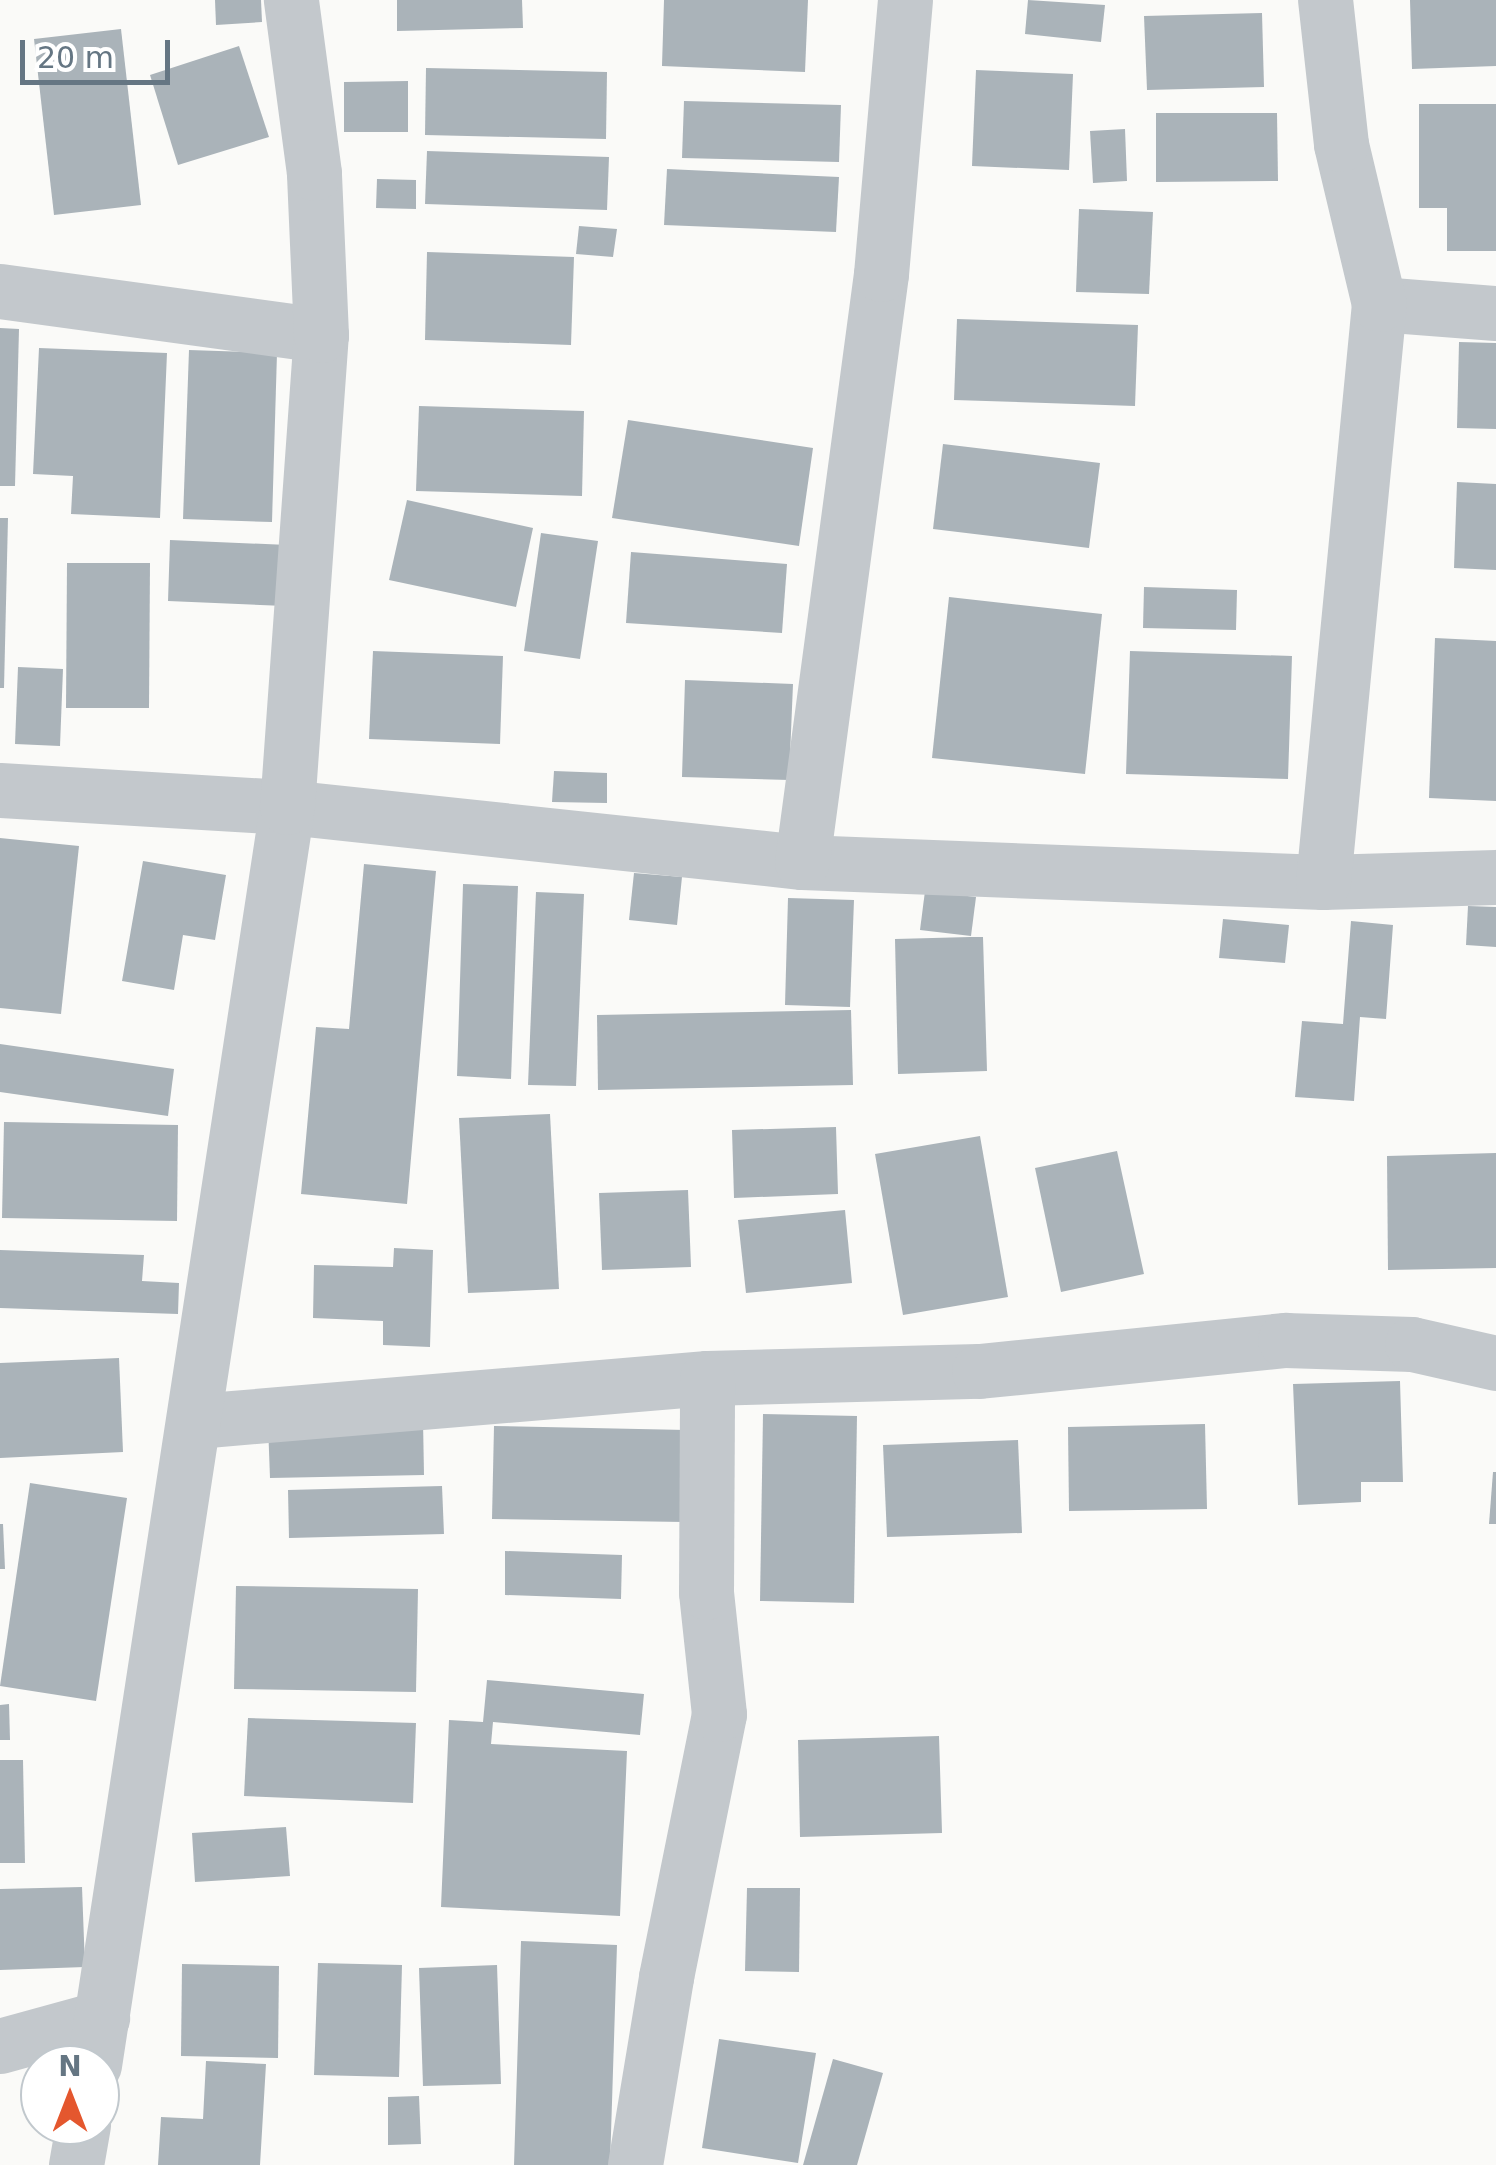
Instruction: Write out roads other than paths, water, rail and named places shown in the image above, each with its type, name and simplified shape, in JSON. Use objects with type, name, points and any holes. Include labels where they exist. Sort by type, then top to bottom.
[{"type":"street","points":[[0,2046],[98,2042],[287,806],[321,336],[314,173],[291,0]]},
{"type":"street","points":[[802,862],[881,274],[904,0]]},
{"type":"street","points":[[1323,882],[1379,304],[1341,144],[1325,0]]},
{"type":"street","points":[[0,291],[321,336]]},
{"type":"street","points":[[1379,304],[1496,313]]},
{"type":"street","points":[[0,790],[287,806],[802,862],[1323,882],[1496,877]]},
{"type":"street","points":[[196,1420],[707,1378],[979,1371],[1285,1340],[1412,1344],[1496,1363]]},
{"type":"street","points":[[636,2165],[666,1977],[720,1714],[706,1592],[707,1378]]}]
